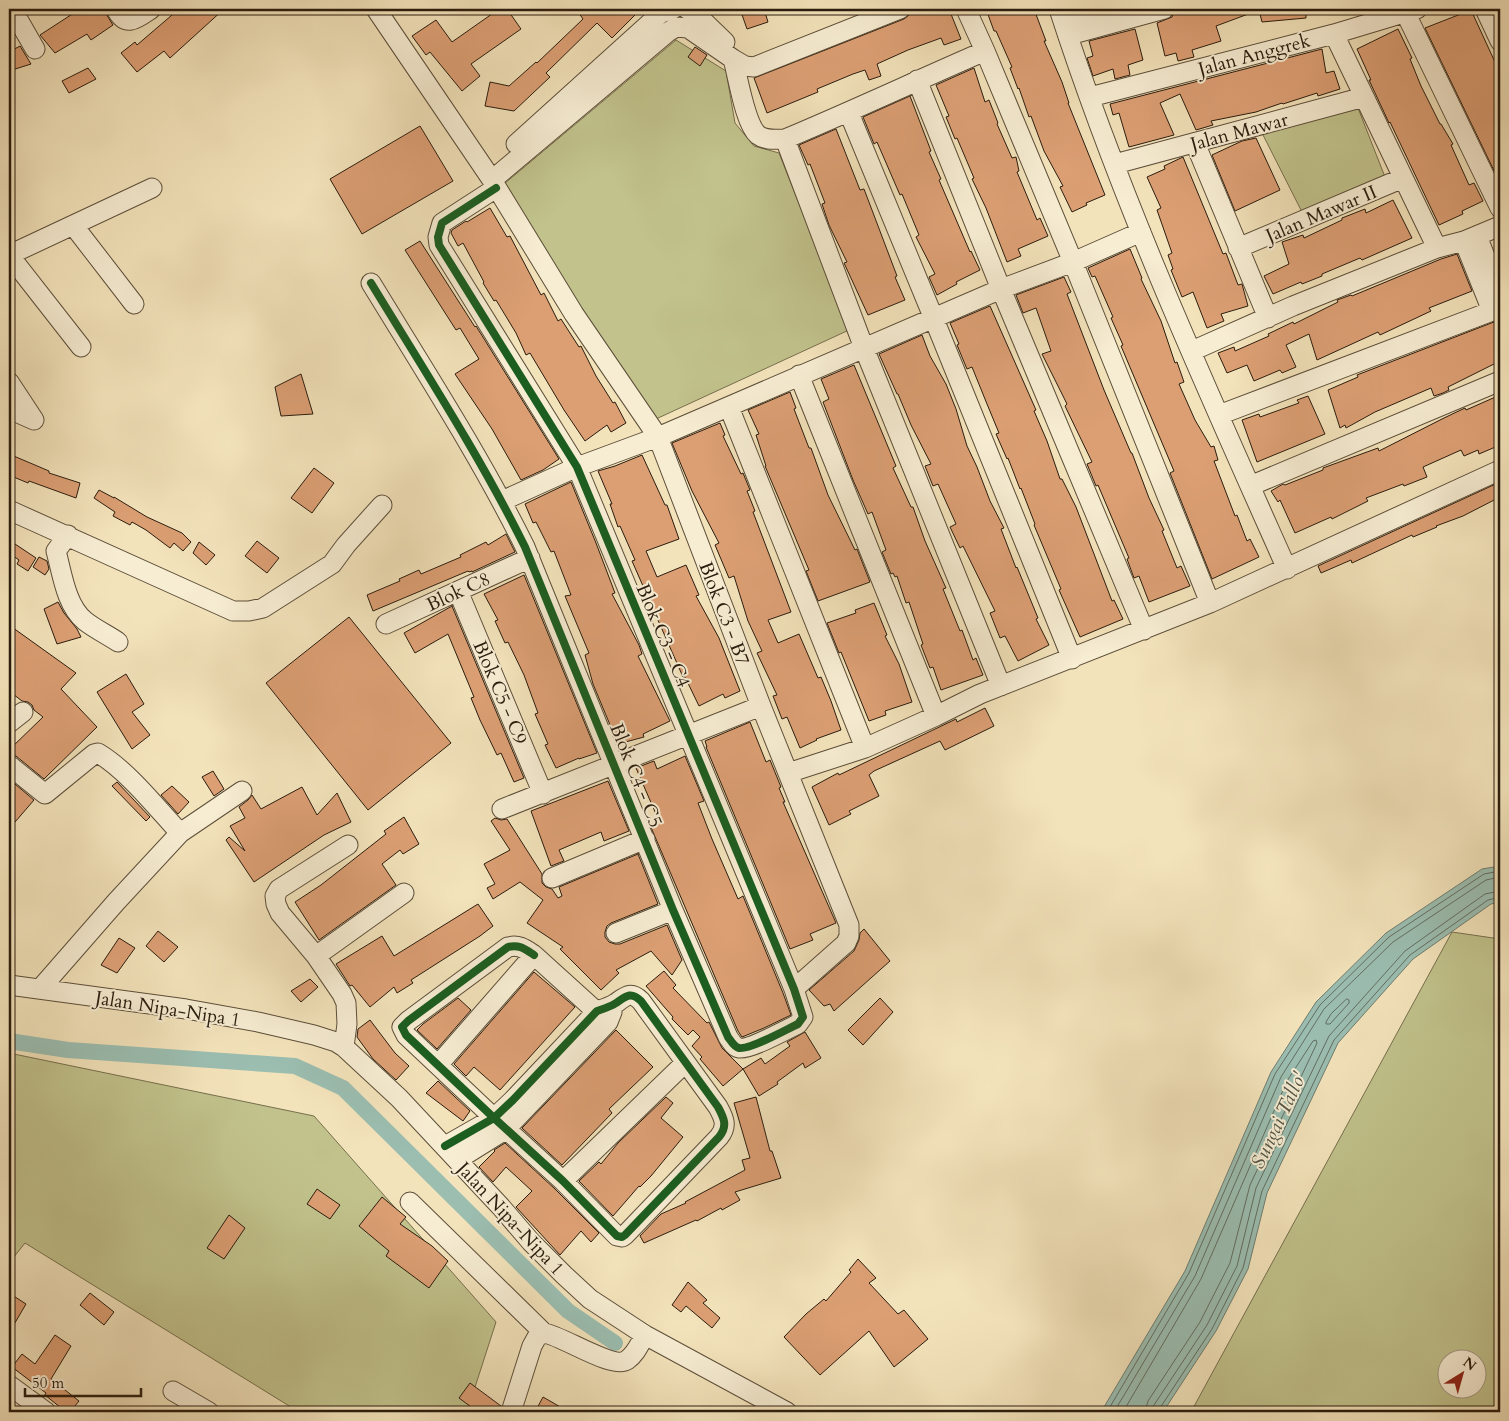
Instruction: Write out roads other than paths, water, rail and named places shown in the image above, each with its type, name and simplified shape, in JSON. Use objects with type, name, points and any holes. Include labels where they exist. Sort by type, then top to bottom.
[{"type":"street","points":[[12,9],[35,49]]},
{"type":"street","points":[[116,9],[121,17],[127,20],[134,20],[152,9]]},
{"type":"street","name":"Blok C3 - B7","points":[[376,9],[491,180],[574,314],[658,437],[761,706],[849,925],[849,936],[846,943],[794,990]]},
{"type":"street","points":[[491,180],[681,18],[695,13],[720,39],[752,55],[764,54],[807,34],[873,9]]},
{"type":"street","points":[[491,180],[664,10],[681,18],[688,28],[745,66],[754,67],[900,9]]},
{"type":"street","points":[[966,9],[1073,262],[1210,603]]},
{"type":"street","points":[[1064,22],[1121,9]]},
{"type":"street","points":[[1064,22],[1164,9]]},
{"type":"street","points":[[1485,9],[1500,42]]},
{"type":"street","points":[[1411,10],[1500,208]]},
{"type":"street","name":"Jalan Anggrek","points":[[1090,97],[1334,34],[1411,10]]},
{"type":"street","points":[[1064,22],[1141,232],[1287,569]]},
{"type":"street","points":[[1334,34],[1437,248]]},
{"type":"street","points":[[734,59],[752,127],[759,135],[766,139],[785,139],[849,113],[917,80],[985,51]]},
{"type":"street","points":[[917,80],[1001,289],[1144,630]]},
{"type":"street","name":"Jalan Mawar","points":[[1115,164],[1364,96]]},
{"type":"street","points":[[849,113],[1072,659]]},
{"type":"street","points":[[785,139],[864,348],[1001,686]]},
{"type":"street","points":[[1194,143],[1268,318]]},
{"type":"street","name":"Jalan Mawar II","points":[[1238,248],[1404,178]]},
{"type":"street","name":"Blok C3 - C4","points":[[491,180],[442,223],[438,236],[440,245],[577,467],[794,990],[803,1017],[798,1024],[751,1046]]},
{"type":"street","points":[[81,347],[9,255],[152,188]]},
{"type":"street","points":[[73,225],[134,304]]},
{"type":"street","points":[[1192,351],[1293,306],[1437,248],[1500,226]]},
{"type":"street","points":[[502,502],[577,467],[658,437],[1001,289],[1073,262],[1141,232]]},
{"type":"street","points":[[1470,238],[1500,294]]},
{"type":"street","points":[[1219,415],[1496,309],[1470,238]]},
{"type":"street","name":"Blok C4 - C5","points":[[371,284],[462,432],[502,502],[530,558],[673,910],[728,1037],[733,1045],[739,1048],[751,1046]]},
{"type":"street","points":[[799,375],[936,716]]},
{"type":"street","points":[[1250,486],[1500,381]]},
{"type":"street","points":[[9,382],[34,420],[9,409]]},
{"type":"street","points":[[728,407],[865,748]]},
{"type":"street","points":[[791,780],[1001,686],[1210,603],[1500,470]]},
{"type":"street","points":[[9,510],[233,610],[249,611],[263,608],[332,564],[346,544],[382,505]]},
{"type":"street","points":[[68,536],[56,551],[61,573],[72,604],[78,615],[86,622],[118,642]]},
{"type":"street","name":"Blok C8","points":[[386,624],[530,558]]},
{"type":"street","name":"Blok C5 - C9","points":[[458,591],[543,794]]},
{"type":"street","points":[[502,809],[761,706]]},
{"type":"street","points":[[9,765],[45,794],[94,754],[98,753],[115,766],[141,791],[180,832]]},
{"type":"street","points":[[40,989],[180,832],[242,791]]},
{"type":"street","points":[[552,878],[645,838]]},
{"type":"street","points":[[344,1047],[347,1024],[346,1002],[316,956],[280,913],[275,896],[279,890],[348,845]]},
{"type":"street","points":[[316,956],[404,893]]},
{"type":"street","points":[[616,932],[673,910]]},
{"type":"street","points":[[458,1160],[499,1124],[513,1100],[615,1004],[628,995],[637,997],[718,1107],[725,1124],[719,1137],[625,1235],[622,1237],[617,1236],[563,1181],[499,1124],[406,1035],[402,1028],[508,946],[514,945],[523,947],[534,955],[602,1016]]},
{"type":"street","points":[[438,1065],[534,955]]},
{"type":"street","name":"Jalan Nipa-Nipa 1","points":[[9,985],[186,1009],[258,1022],[336,1042],[344,1047],[399,1098],[564,1276],[590,1299],[645,1335],[787,1412]]},
{"type":"street","points":[[563,1181],[685,1063]]},
{"type":"street","points":[[444,1146],[499,1124]]},
{"type":"street","points":[[410,1202],[544,1333]]},
{"type":"street","points":[[511,1412],[532,1346],[537,1337],[544,1333],[554,1334],[601,1358],[620,1362],[626,1361],[637,1350],[645,1335]]},
{"type":"street","points":[[9,1385],[46,1412]]},
{"type":"street","points":[[173,1391],[209,1412]]},
{"type":"water","name":"Sungai Tallo'","points":[[1500,866],[1500,902],[1491,904],[1413,959],[1338,1043],[1267,1193],[1248,1269],[1216,1331],[1163,1412],[1101,1412],[1185,1271],[1271,1072],[1316,1002],[1386,933],[1482,869]]},
{"type":"waterway","points":[[9,1041],[68,1050],[295,1066],[343,1088],[568,1311],[615,1343]]}]
